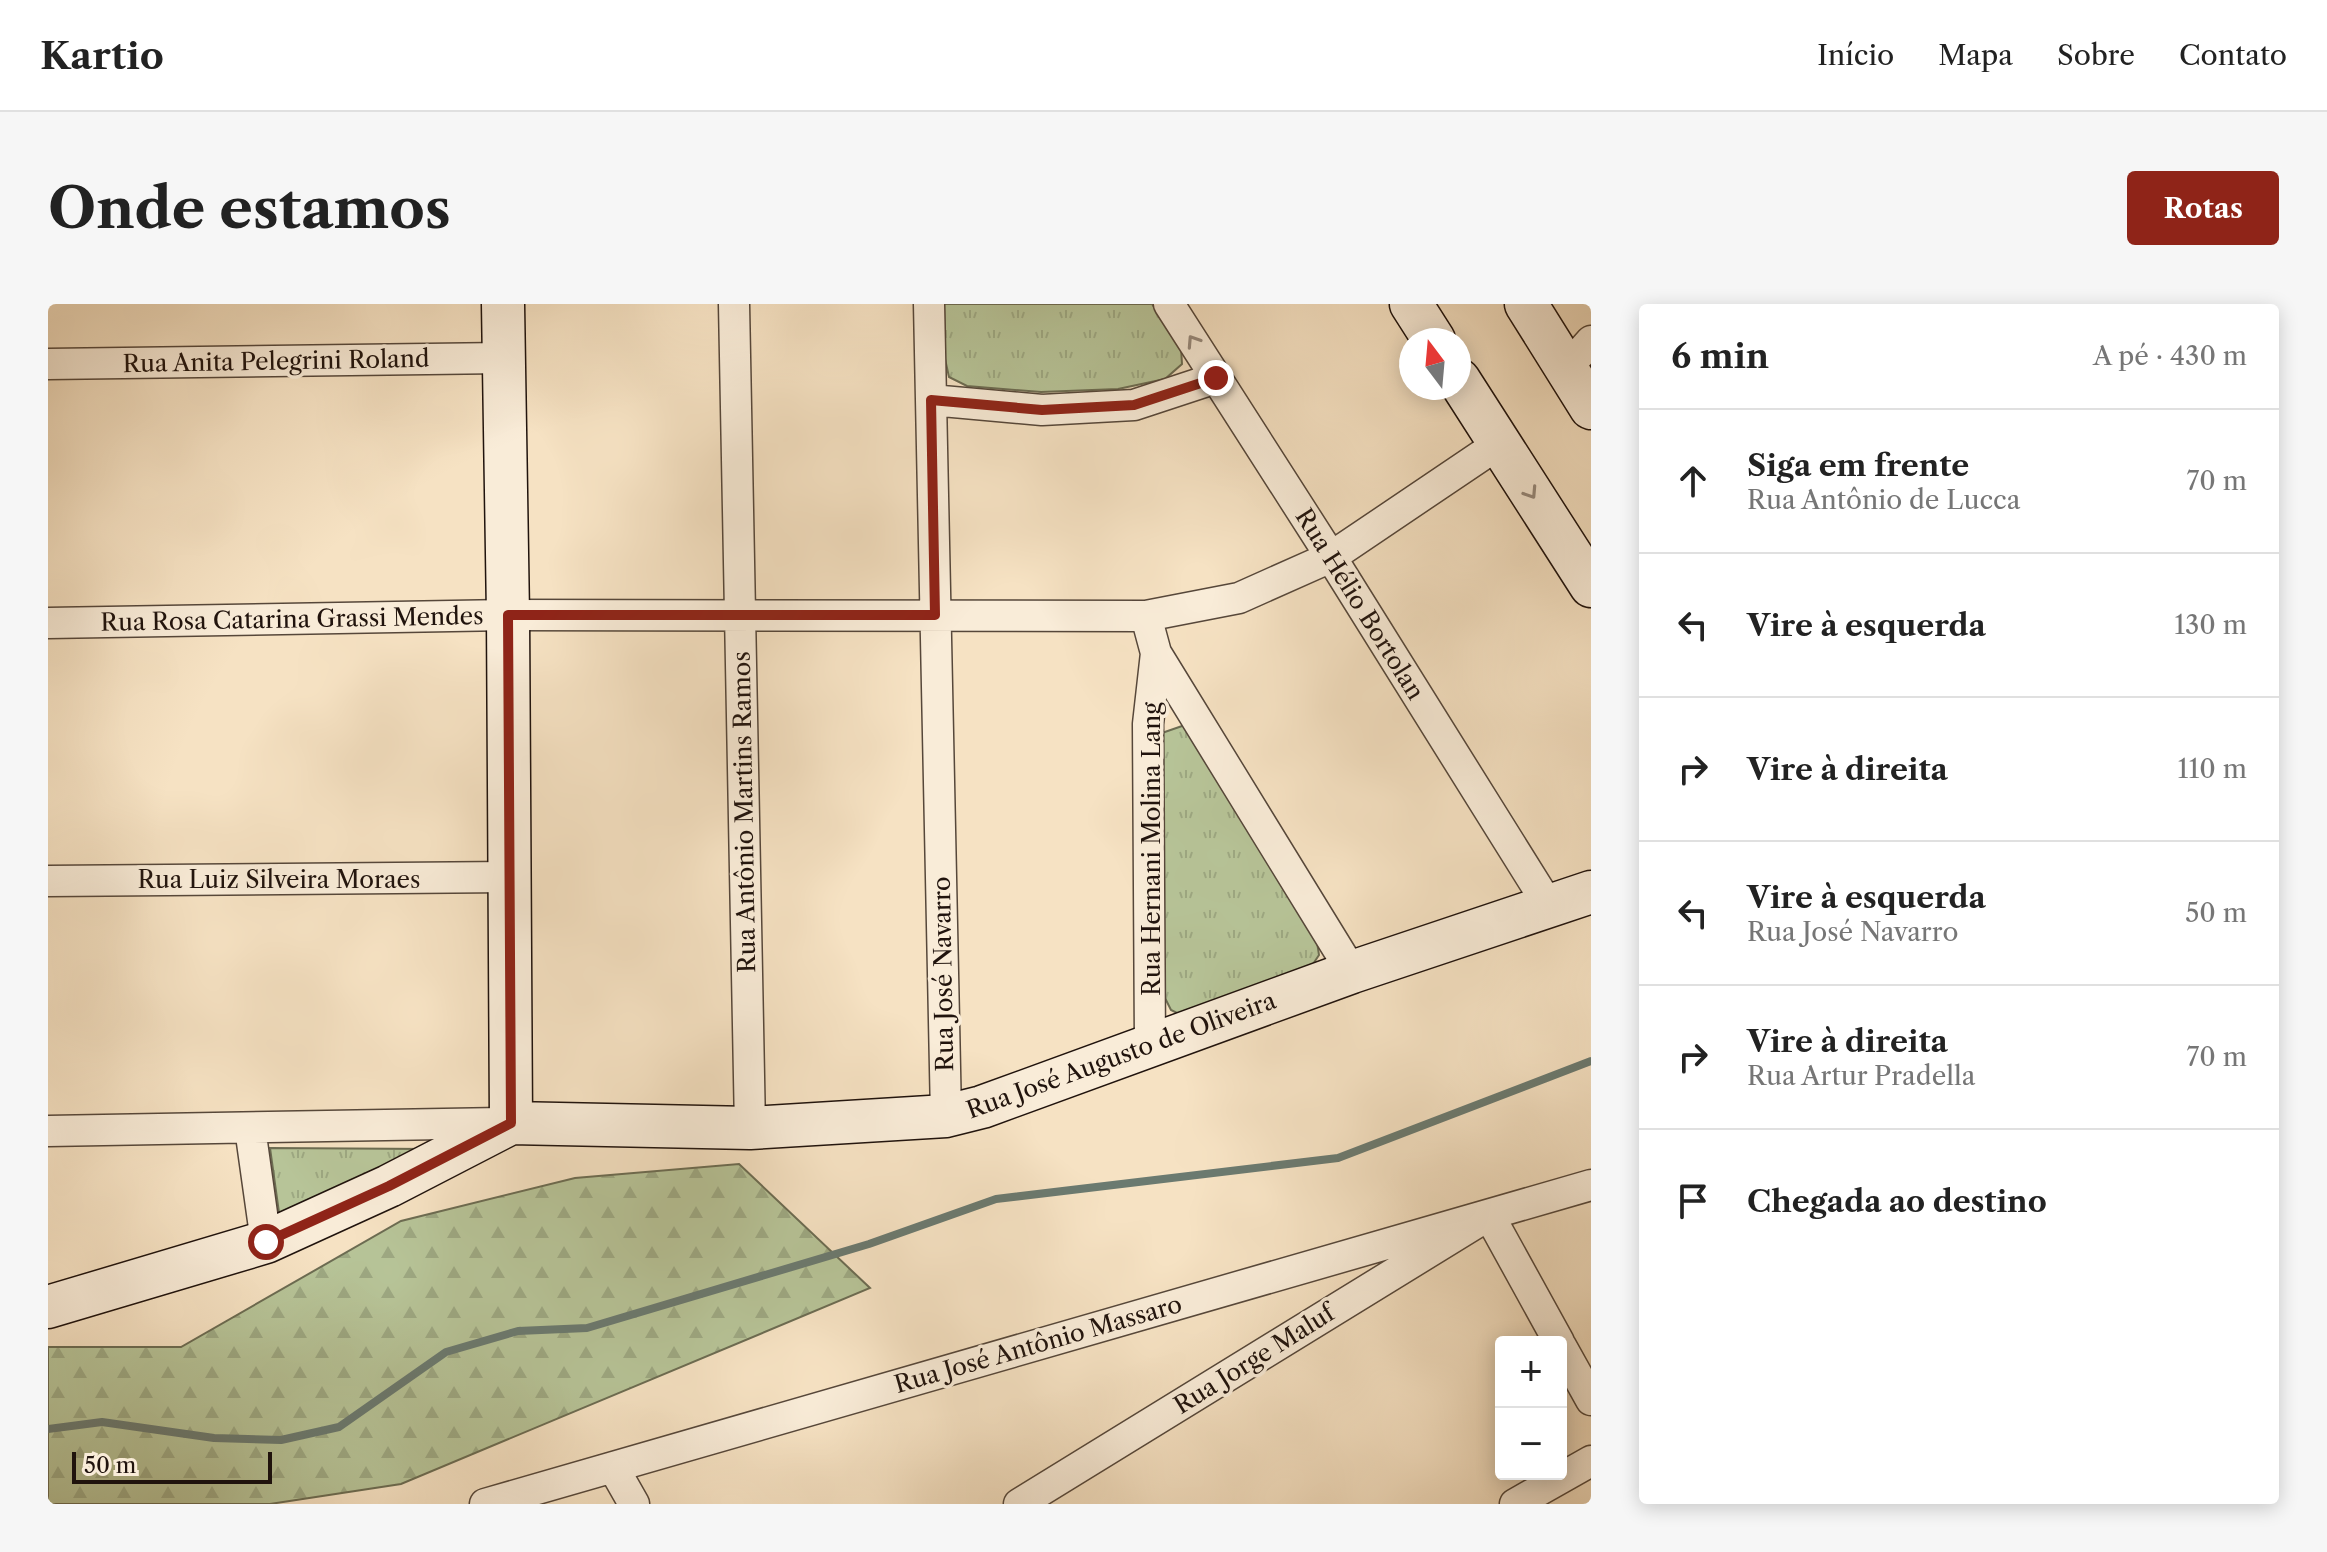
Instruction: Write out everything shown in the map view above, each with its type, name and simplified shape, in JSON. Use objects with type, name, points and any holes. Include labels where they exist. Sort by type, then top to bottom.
[{"type":"street","points":[[48,1307],[266,1242],[389,1186],[511,1123],[503,304]]},
{"type":"street","name":"Rua Antônio Martins Ramos","points":[[734,304],[750,1128]]},
{"type":"street","name":"Rua José Navarro","points":[[929,304],[946,1116]]},
{"type":"street","name":"Rua Hélio Bortolan","points":[[1169,304],[1549,906]]},
{"type":"street","points":[[1411,304],[1426,328]]},
{"type":"street","points":[[1526,304],[1579,355],[1591,408]]},
{"type":"street","name":"Rua Anita Pelegrini Roland","points":[[48,364],[504,358]]},
{"type":"street","points":[[931,400],[1042,410],[1134,405],[1216,378]]},
{"type":"street","points":[[1471,398],[1591,586]]},
{"type":"street","name":"Rua Rosa Catarina Grassi Mendes","points":[[48,623],[508,615],[1146,616],[1239,598],[1331,557],[1500,443]]},
{"type":"street","name":"Rua Hernani Molina Lang","points":[[1146,616],[1156,653],[1352,972]]},
{"type":"street","name":"Rua Hernani Molina Lang","points":[[1150,1046],[1148,724],[1156,653]]},
{"type":"street","name":"Rua Luiz Silveira Moraes","points":[[48,881],[509,877]]},
{"type":"street","name":"Rua José Augusto de Oliveira","points":[[48,1131],[511,1123],[750,1128],[946,1116],[982,1107],[1352,972],[1591,892]]},
{"type":"street","points":[[250,1128],[266,1242]]},
{"type":"street","name":"Rua José Antônio Massaro","points":[[485,1504],[1591,1185]]},
{"type":"street","points":[[1489,1215],[1556,1336]]},
{"type":"street","name":"Rua Jorge Maluf","points":[[1019,1504],[1489,1215]]},
{"type":"street","points":[[1567,1357],[1591,1400]]},
{"type":"street","points":[[1515,1504],[1591,1461]]},
{"type":"street","points":[[613,1467],[634,1504]]},
{"type":"green space","points":[[944,304],[1152,304],[1181,348],[1182,364],[1165,379],[1118,389],[1041,392],[967,386],[949,377],[945,359]]},
{"type":"green space","points":[[1185,725],[1316,935],[1319,955],[1307,973],[1181,1015],[1171,1010],[1162,992],[1159,734]]},
{"type":"green space","points":[[270,1148],[430,1149],[280,1220]]},
{"type":"green space","points":[[739,1164],[870,1288],[401,1484],[270,1504],[48,1504],[48,1347],[181,1347],[401,1221],[575,1178]]},
{"type":"waterway","points":[[48,1429],[102,1422],[214,1438],[281,1440],[339,1427],[446,1352],[518,1331],[587,1328],[869,1244],[996,1199],[1338,1158],[1591,1061]]},
{"type":"route","points":[[266,1242],[389,1186],[511,1123],[508,615],[935,615],[931,400],[1042,410],[1134,405],[1216,378]]}]
